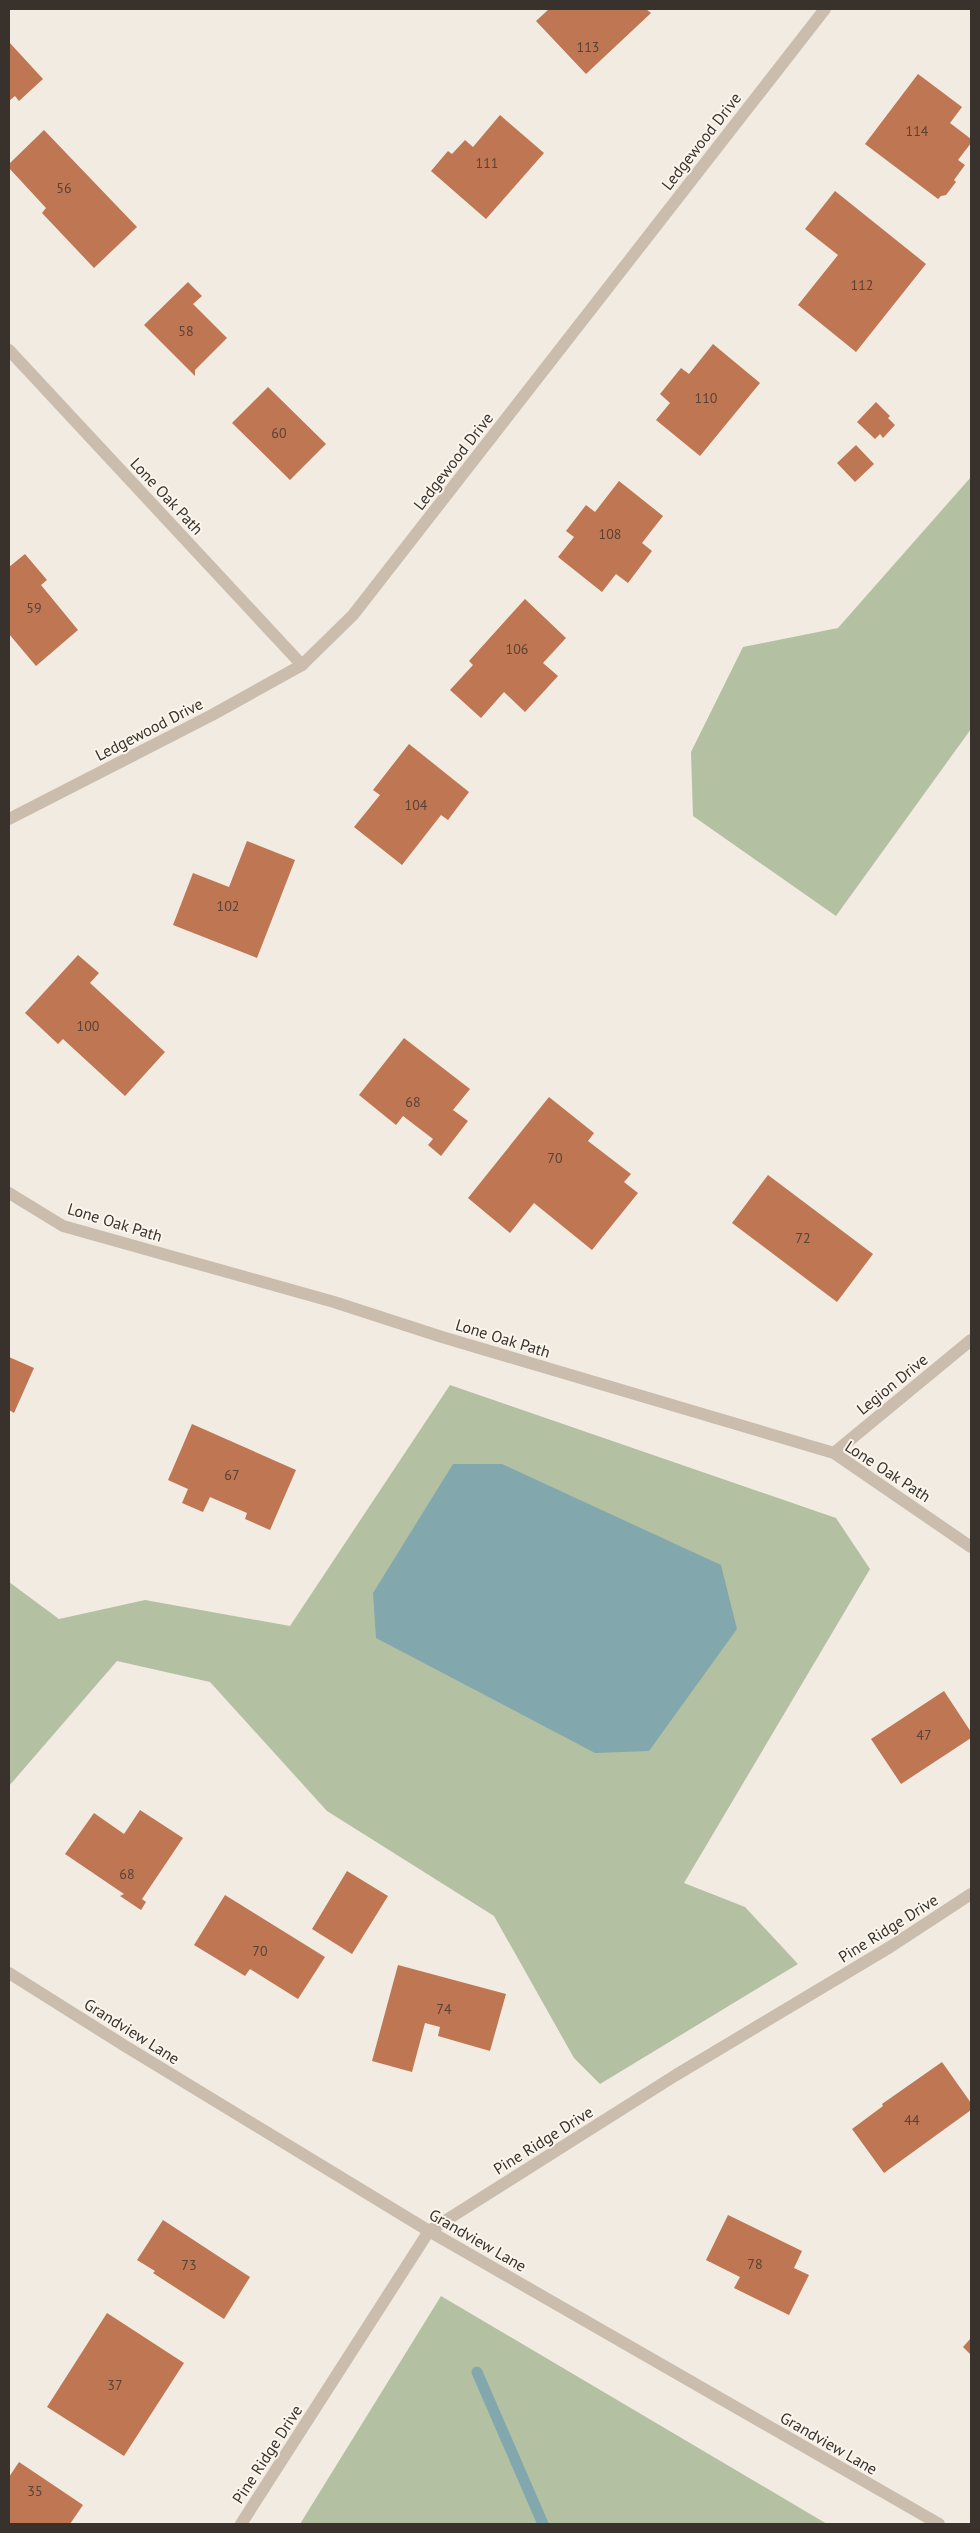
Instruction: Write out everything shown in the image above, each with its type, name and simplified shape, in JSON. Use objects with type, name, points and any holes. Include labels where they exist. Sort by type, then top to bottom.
[{"type":"street","name":"Ledgewood Drive","points":[[9,819],[212,715],[302,665],[353,615],[823,10]]},
{"type":"street","name":"Lone Oak Path","points":[[9,350],[302,665]]},
{"type":"street","name":"Lone Oak Path","points":[[9,1193],[63,1226],[334,1302],[442,1337],[834,1453],[971,1547]]},
{"type":"street","name":"Legion Drive","points":[[834,1453],[971,1340]]},
{"type":"street","name":"Pine Ridge Drive","points":[[241,2524],[429,2231],[676,2075],[890,1947],[971,1894]]},
{"type":"street","name":"Grandview Lane","points":[[9,1972],[126,2046],[429,2231],[939,2524]]},
{"type":"green space","points":[[971,477],[971,729],[836,916],[693,816],[691,752],[743,647],[838,628]]},
{"type":"green space","points":[[450,1385],[836,1518],[870,1569],[684,1883],[745,1907],[798,1964],[600,2084],[574,2058],[494,1916],[327,1811],[210,1682],[117,1661],[9,1786],[9,1582],[59,1619],[145,1600],[290,1626]]},
{"type":"green space","points":[[441,2296],[827,2524],[300,2524]]},
{"type":"water","points":[[453,1464],[502,1464],[721,1565],[737,1629],[649,1751],[595,1753],[376,1638],[373,1593]]},
{"type":"building","points":[[549,9],[646,9],[651,13],[586,74],[536,21]]},
{"type":"building","points":[[9,42],[43,79],[19,101],[15,96],[9,101]]},
{"type":"building","points":[[918,74],[962,107],[950,123],[971,139],[971,143],[958,160],[965,165],[954,180],[956,182],[946,195],[938,199],[865,144]]},
{"type":"building","points":[[500,115],[544,153],[486,219],[431,171],[448,151],[452,154],[465,140],[473,147]]},
{"type":"building","points":[[44,130],[137,227],[94,268],[42,213],[46,208],[9,168],[9,164]]},
{"type":"building","points":[[835,191],[926,264],[856,352],[798,305],[838,255],[805,229]]},
{"type":"building","points":[[188,282],[202,296],[193,304],[227,338],[195,370],[195,376],[144,325]]},
{"type":"building","points":[[713,344],[760,383],[700,456],[656,420],[670,403],[660,394],[681,368],[689,374]]},
{"type":"building","points":[[268,387],[326,444],[290,480],[232,423]]},
{"type":"building","points":[[876,402],[890,416],[888,418],[895,425],[883,438],[880,434],[875,439],[857,422]]},
{"type":"building","points":[[856,445],[874,464],[855,482],[837,463]]},
{"type":"building","points":[[619,481],[663,516],[642,543],[652,551],[628,583],[616,574],[602,592],[558,557],[574,537],[566,531],[586,505],[595,512]]},
{"type":"building","points":[[25,554],[47,580],[41,585],[78,630],[36,666],[9,634],[9,567]]},
{"type":"building","points":[[525,599],[566,638],[543,663],[558,676],[525,712],[504,692],[481,718],[450,690],[473,665],[469,661]]},
{"type":"building","points":[[409,744],[469,792],[448,820],[441,815],[402,865],[354,827],[380,795],[373,790]]},
{"type":"building","points":[[247,841],[295,860],[257,958],[173,925],[193,873],[229,887]]},
{"type":"building","points":[[78,955],[99,973],[90,983],[165,1052],[125,1096],[63,1039],[58,1044],[25,1013]]},
{"type":"building","points":[[404,1038],[470,1089],[453,1110],[468,1121],[441,1156],[428,1145],[433,1139],[403,1116],[396,1125],[359,1095]]},
{"type":"building","points":[[549,1097],[594,1133],[588,1141],[631,1174],[624,1182],[638,1193],[592,1250],[534,1203],[510,1233],[468,1198]]},
{"type":"building","points":[[768,1175],[873,1254],[837,1302],[732,1223]]},
{"type":"building","points":[[9,1357],[34,1368],[14,1413],[9,1410]]},
{"type":"building","points":[[192,1424],[296,1470],[270,1530],[245,1519],[247,1513],[210,1497],[203,1512],[182,1503],[188,1489],[168,1480]]},
{"type":"building","points":[[944,1691],[971,1732],[971,1738],[901,1784],[871,1739]]},
{"type":"building","points":[[140,1810],[183,1838],[142,1899],[146,1902],[141,1910],[120,1896],[124,1894],[65,1854],[94,1813],[124,1834]]},
{"type":"building","points":[[347,1871],[388,1896],[352,1954],[312,1929]]},
{"type":"building","points":[[225,1895],[325,1957],[298,1999],[250,1969],[245,1976],[194,1945]]},
{"type":"building","points":[[398,1965],[506,1994],[490,2051],[438,2036],[440,2027],[425,2023],[412,2072],[372,2061]]},
{"type":"building","points":[[942,2062],[971,2103],[971,2110],[884,2173],[852,2129],[883,2106],[882,2104]]},
{"type":"building","points":[[728,2215],[802,2251],[794,2268],[809,2275],[789,2315],[734,2288],[740,2277],[706,2260]]},
{"type":"building","points":[[163,2220],[250,2277],[224,2319],[153,2273],[155,2271],[137,2260]]},
{"type":"building","points":[[107,2313],[184,2363],[124,2456],[47,2407]]},
{"type":"building","points":[[971,2338],[971,2355],[963,2347]]},
{"type":"building","points":[[19,2462],[83,2505],[70,2524],[9,2524],[9,2477]]},
{"type":"waterway","points":[[477,2372],[543,2524]]}]
